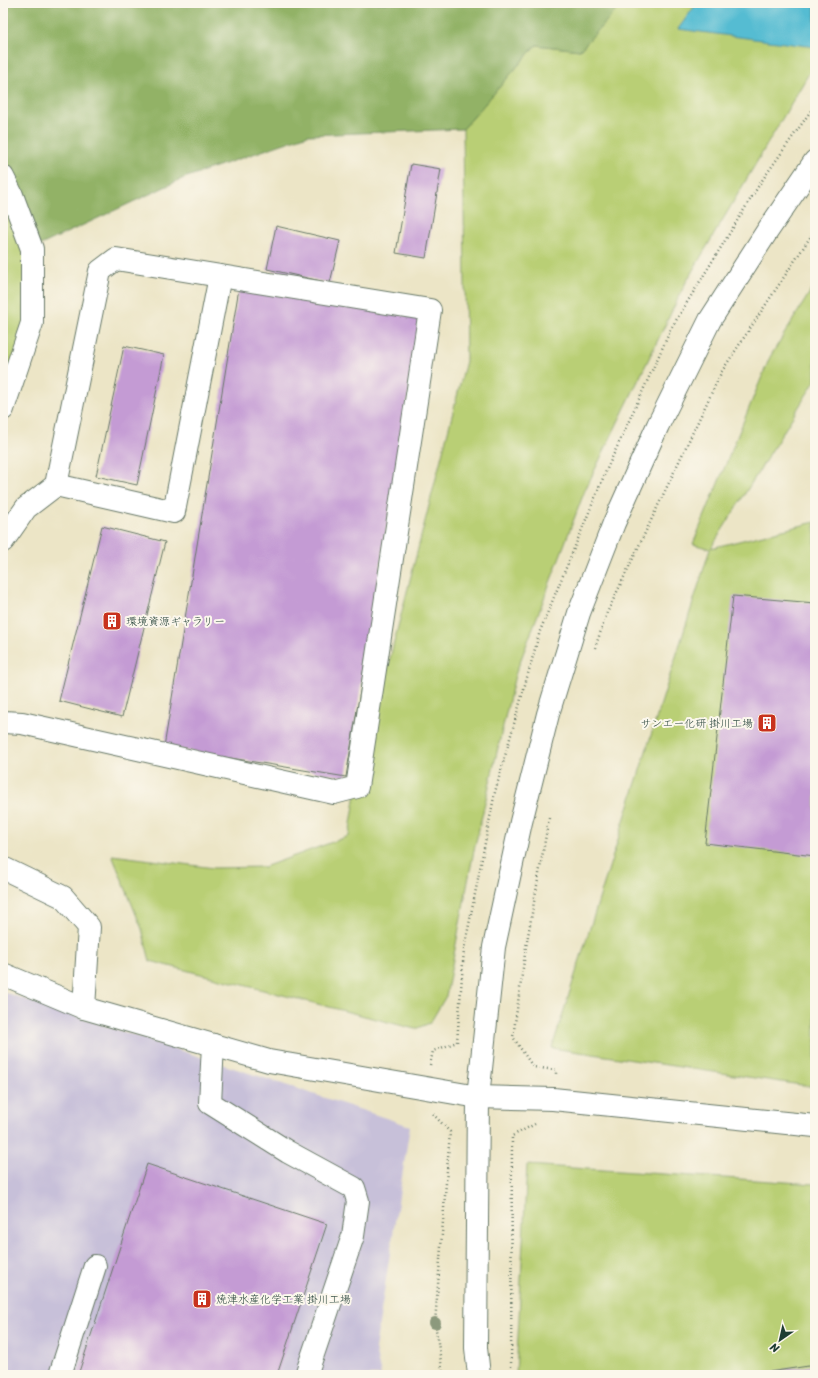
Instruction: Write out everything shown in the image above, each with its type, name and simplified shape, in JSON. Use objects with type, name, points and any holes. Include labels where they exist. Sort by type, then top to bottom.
[{"type":"street","points":[[479,1375],[476,1348],[478,1097],[494,947],[521,822],[548,714],[579,613],[614,523],[658,425],[710,320],[766,233],[815,161]]},
{"type":"street","points":[[3,177],[12,195],[32,249],[32,323],[3,409]]},
{"type":"street","points":[[3,541],[26,508],[56,485],[100,271],[116,259],[430,310],[357,787],[334,793],[22,723],[3,722]]},
{"type":"street","points":[[56,485],[174,512],[220,276]]},
{"type":"street","points":[[3,868],[63,897],[89,927],[84,1008]]},
{"type":"street","points":[[3,974],[84,1008],[269,1061],[478,1097],[553,1099],[815,1126]]},
{"type":"street","points":[[213,1045],[210,1102],[288,1152],[354,1188],[358,1201],[353,1236],[306,1375]]},
{"type":"street","points":[[60,1375],[96,1266]]},
{"type":"path","points":[[595,650],[607,613],[722,370],[815,230]]},
{"type":"path","points":[[512,1375],[512,1136],[549,1117],[553,1099],[556,1070],[533,1067],[513,1037],[526,947],[550,810]]},
{"type":"shaded area","points":[[3,992],[410,1126],[375,1349],[381,1375],[3,1375]]},
{"type":"green space","points":[[3,3],[623,3],[580,50],[536,45],[463,129],[308,135],[184,178],[32,249],[3,172]]},
{"type":"green space","points":[[621,3],[815,3],[815,63],[686,282],[585,490],[515,675],[474,850],[446,996],[430,1023],[415,1029],[150,961],[142,929],[112,855],[214,868],[264,867],[349,836],[357,787],[466,361],[463,129],[536,45],[580,50]]},
{"type":"green space","points":[[3,185],[20,216],[32,323],[3,400]]},
{"type":"green space","points":[[815,284],[815,381],[711,548],[815,522],[815,1087],[552,1048],[710,549],[693,544],[770,357]]},
{"type":"green space","points":[[527,1165],[815,1184],[815,1375],[516,1375]]},
{"type":"water","points":[[697,3],[815,3],[815,47],[678,29]]},
{"type":"building","points":[[411,164],[441,169],[426,258],[396,253]]},
{"type":"building","points":[[276,226],[340,241],[330,283],[267,269]]},
{"type":"building","points":[[239,288],[421,318],[346,777],[164,747]]},
{"type":"building","points":[[124,346],[164,355],[137,485],[96,476]]},
{"type":"building","name":"環境資源ギャラリー","points":[[102,526],[165,542],[122,717],[59,701]]},
{"type":"building","name":"サンエー化研 掛川工場","points":[[733,596],[815,603],[815,856],[705,843]]},
{"type":"building","name":"焼津水産化学工業 掛川工場","points":[[147,1164],[327,1224],[277,1375],[78,1375]]},
{"type":"building","points":[[815,1365],[815,1375],[756,1375],[756,1374]]},
{"type":"place","name":"環境資源ギャラリー","points":[[112,621]]},
{"type":"place","name":"サンエー化研 掛川工場","points":[[767,723]]},
{"type":"place","name":"焼津水産化学工業 掛川工場","points":[[202,1299]]}]
